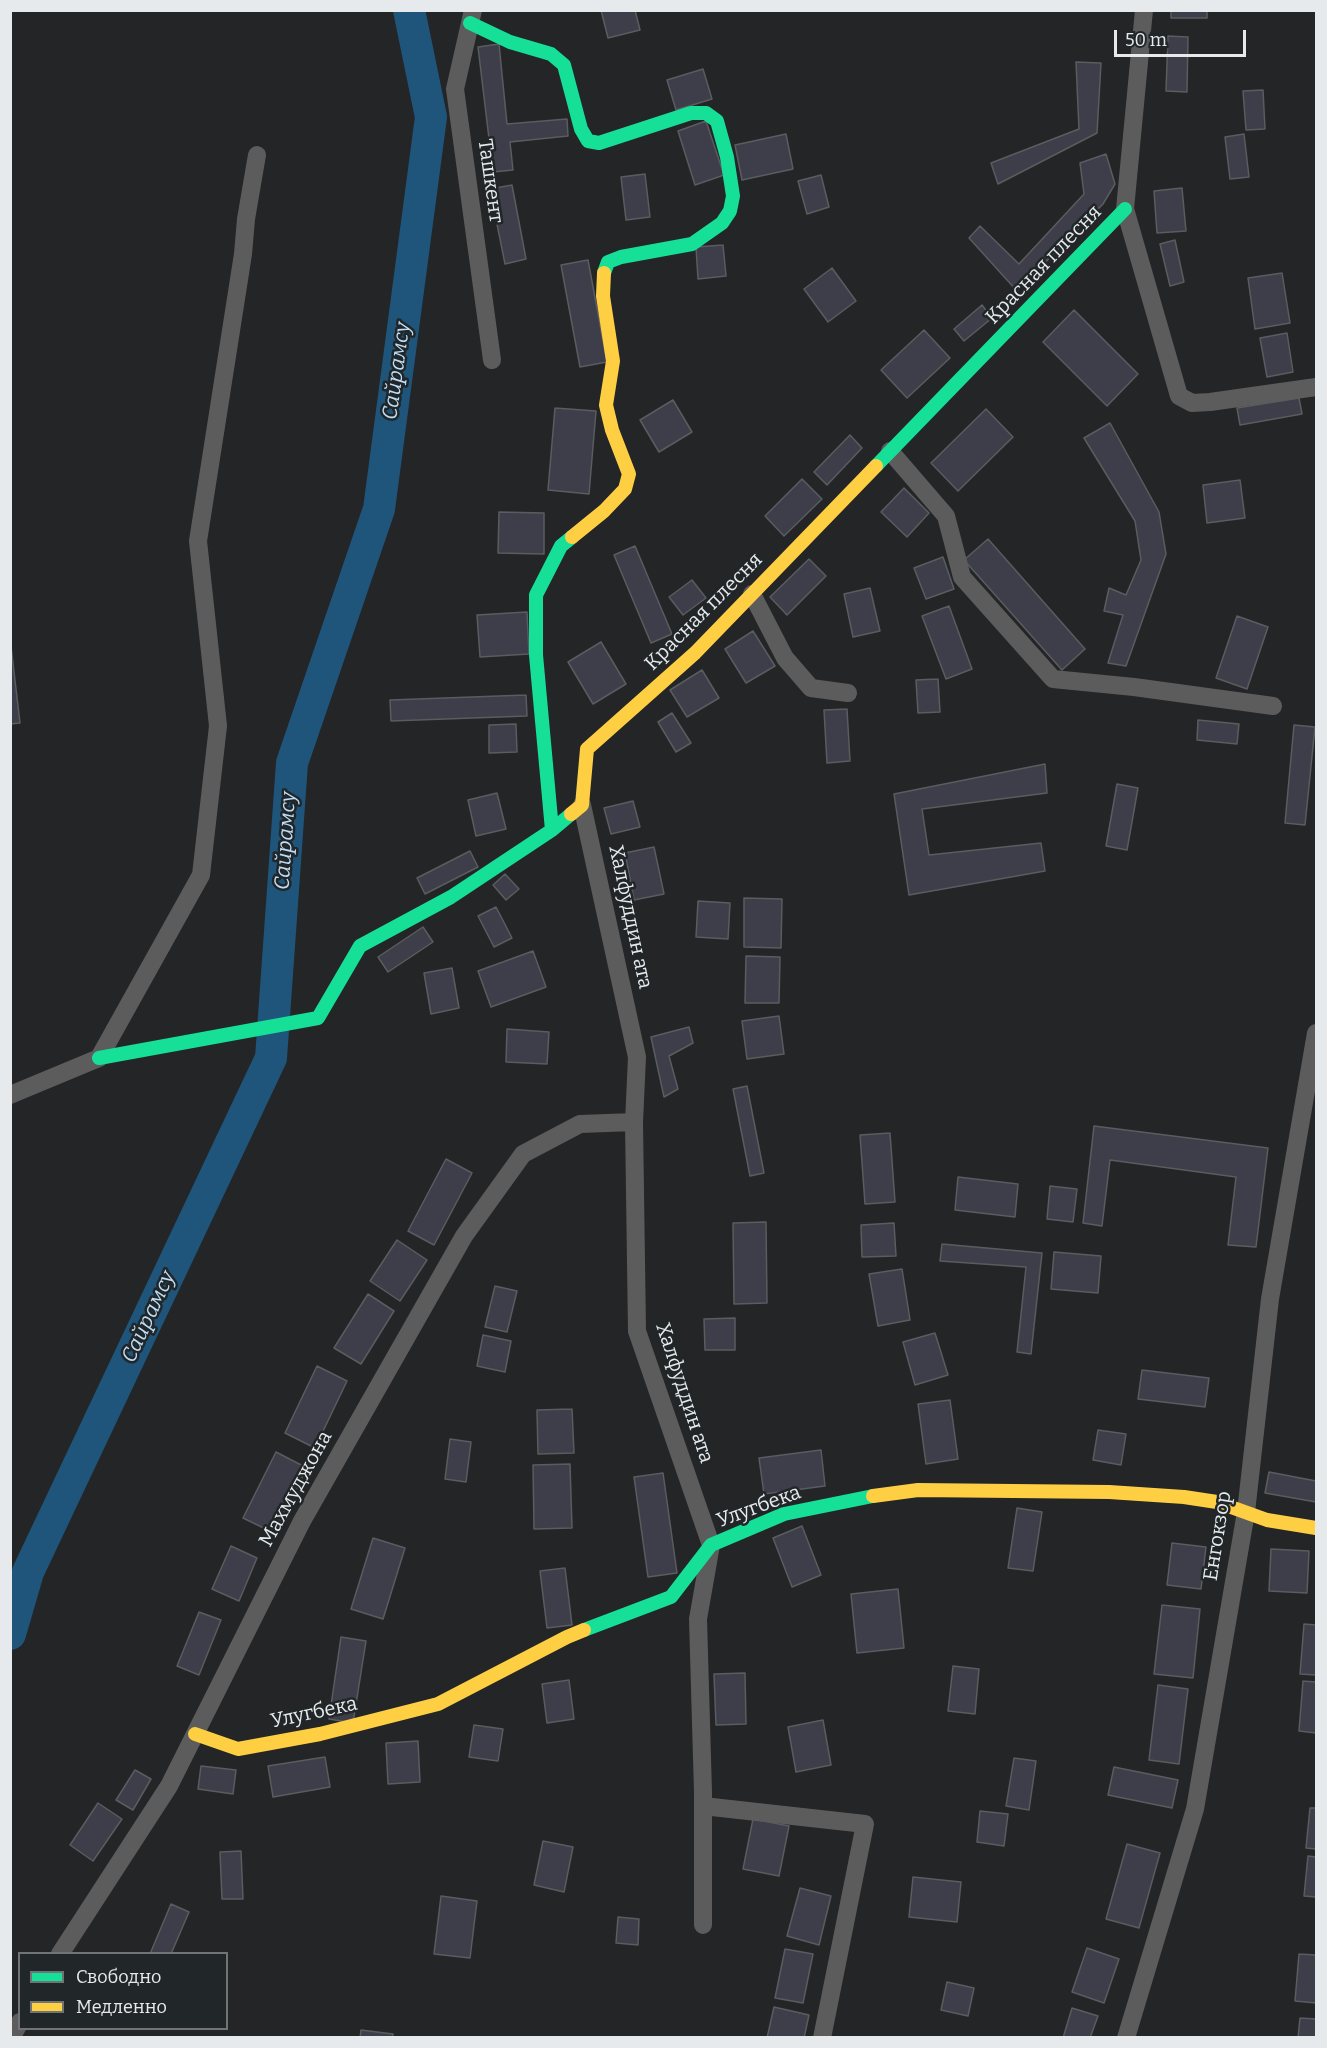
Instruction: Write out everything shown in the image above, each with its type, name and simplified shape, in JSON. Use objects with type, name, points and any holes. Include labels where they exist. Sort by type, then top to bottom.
[{"type":"street","points":[[1144,10],[1125,209],[1179,396],[1192,403],[1210,402],[1317,387]]},
{"type":"street","points":[[472,16],[510,42],[550,54],[564,65],[581,129],[588,141],[599,143],[691,113],[706,113],[717,121],[727,157],[733,196],[730,211],[722,223],[692,244],[608,262],[604,272],[603,296],[613,361],[606,405],[612,430],[629,474],[626,489],[604,511],[561,546],[536,595],[536,655],[552,830]]},
{"type":"street","name":"Ташкент","points":[[472,16],[455,89],[492,360]]},
{"type":"street","points":[[99,1058],[201,875],[218,726],[198,541],[257,155]]},
{"type":"street","name":"Красная плесня","points":[[582,805],[587,749],[695,653],[1125,209]]},
{"type":"street","points":[[890,452],[946,516],[963,578],[1053,679],[1134,687],[1273,706]]},
{"type":"street","points":[[752,594],[785,658],[812,688],[848,693]]},
{"type":"street","points":[[10,1095],[99,1058],[318,1018],[360,946],[451,897],[552,830],[582,805]]},
{"type":"street","name":"Халфуддин ата","points":[[582,805],[638,1057],[634,1122],[638,1331],[711,1545],[698,1619],[703,1806],[703,1924]]},
{"type":"street","name":"Енгокзор","points":[[1126,2037],[1195,1809],[1245,1512],[1269,1299],[1317,1033]]},
{"type":"street","name":"Махмуджона","points":[[61,1952],[169,1786],[302,1521],[471,1227],[523,1154],[580,1124],[634,1122]]},
{"type":"street","name":"Улугбека","points":[[195,1734],[238,1749],[320,1734],[438,1704],[567,1637],[671,1597],[711,1545],[784,1514],[886,1493],[918,1490],[1109,1492],[1184,1497],[1217,1502],[1267,1520],[1317,1528]]},
{"type":"street","points":[[703,1806],[865,1824],[822,2037]]},
{"type":"building","points":[[601,10],[635,10],[640,30],[608,38]]},
{"type":"building","points":[[1171,10],[1207,10],[1207,18],[1171,18]]},
{"type":"building","points":[[1168,36],[1188,37],[1187,92],[1166,91]]},
{"type":"building","points":[[499,44],[507,124],[567,119],[568,136],[510,142],[513,170],[493,172],[478,47]]},
{"type":"building","points":[[1076,62],[1101,63],[1097,133],[998,184],[991,163],[1079,129]]},
{"type":"building","points":[[703,69],[712,99],[676,110],[667,80]]},
{"type":"building","points":[[1263,90],[1265,129],[1246,130],[1243,91]]},
{"type":"building","points":[[706,121],[724,175],[695,185],[678,131]]},
{"type":"building","points":[[786,134],[793,169],[742,180],[735,145]]},
{"type":"building","points":[[1244,134],[1249,177],[1230,179],[1225,137]]},
{"type":"building","points":[[1106,154],[1115,184],[1103,204],[1017,291],[969,238],[980,226],[1019,264],[1084,194],[1080,163]]},
{"type":"building","points":[[645,174],[650,217],[626,220],[621,177]]},
{"type":"building","points":[[821,175],[829,207],[807,214],[798,181]]},
{"type":"building","points":[[512,185],[526,259],[505,264],[490,189]]},
{"type":"building","points":[[1182,188],[1186,231],[1157,233],[1154,191]]},
{"type":"building","points":[[1175,240],[1184,282],[1170,286],[1160,244]]},
{"type":"building","points":[[723,245],[726,276],[698,279],[696,247]]},
{"type":"building","points":[[588,260],[607,362],[580,367],[561,265]]},
{"type":"building","points":[[832,268],[856,301],[828,322],[804,289]]},
{"type":"building","points":[[1282,273],[1290,323],[1255,329],[1248,278]]},
{"type":"building","points":[[982,305],[992,318],[964,341],[954,329]]},
{"type":"building","points":[[1074,310],[1138,374],[1107,406],[1043,342]]},
{"type":"building","points":[[924,330],[950,358],[907,398],[881,370]]},
{"type":"building","points":[[1287,333],[1293,372],[1267,377],[1260,338]]},
{"type":"building","points":[[1299,398],[1302,414],[1240,425],[1237,408]]},
{"type":"building","points":[[673,400],[692,432],[659,452],[640,420]]},
{"type":"building","points":[[555,408],[596,411],[589,494],[548,490]]},
{"type":"building","points":[[986,409],[1013,437],[958,491],[931,463]]},
{"type":"building","points":[[1110,423],[1159,512],[1166,554],[1126,666],[1108,663],[1123,615],[1104,611],[1109,588],[1126,595],[1141,560],[1135,521],[1084,438]]},
{"type":"building","points":[[850,435],[862,448],[827,485],[814,472]]},
{"type":"building","points":[[802,479],[822,499],[784,536],[765,516]]},
{"type":"building","points":[[1240,480],[1245,518],[1207,523],[1203,485]]},
{"type":"building","points":[[904,488],[929,513],[907,537],[881,512]]},
{"type":"building","points":[[499,512],[544,513],[544,554],[498,553]]},
{"type":"building","points":[[988,539],[1085,649],[1062,670],[964,560]]},
{"type":"building","points":[[635,546],[672,634],[651,643],[614,555]]},
{"type":"building","points":[[943,557],[954,589],[926,599],[914,568]]},
{"type":"building","points":[[809,559],[826,576],[787,615],[770,597]]},
{"type":"building","points":[[692,580],[706,598],[683,615],[669,597]]},
{"type":"building","points":[[870,588],[880,631],[853,637],[844,594]]},
{"type":"building","points":[[949,606],[972,669],[946,679],[922,616]]},
{"type":"building","points":[[527,612],[529,654],[480,657],[477,615]]},
{"type":"building","points":[[1237,616],[1268,627],[1247,689],[1216,678]]},
{"type":"building","points":[[753,631],[775,666],[746,683],[725,649]]},
{"type":"building","points":[[601,642],[626,684],[593,704],[568,662]]},
{"type":"building","points":[[10,646],[20,723],[10,724]]},
{"type":"building","points":[[702,670],[719,698],[687,717],[670,690]]},
{"type":"building","points":[[938,679],[940,712],[918,713],[916,680]]},
{"type":"building","points":[[526,695],[527,716],[391,721],[390,700]]},
{"type":"building","points":[[847,709],[850,761],[827,763],[824,710]]},
{"type":"building","points":[[672,713],[691,743],[676,752],[658,722]]},
{"type":"building","points":[[1198,720],[1239,724],[1237,744],[1197,740]]},
{"type":"building","points":[[516,724],[517,752],[489,753],[489,725]]},
{"type":"building","points":[[1294,725],[1315,727],[1305,825],[1285,823]]},
{"type":"building","points":[[1045,764],[1047,793],[922,809],[929,855],[1041,843],[1045,871],[909,895],[894,794]]},
{"type":"building","points":[[1117,784],[1138,788],[1127,850],[1106,846]]},
{"type":"building","points":[[497,793],[506,829],[476,836],[468,800]]},
{"type":"building","points":[[633,801],[640,827],[611,834],[604,808]]},
{"type":"building","points":[[654,847],[664,894],[634,900],[625,853]]},
{"type":"building","points":[[470,851],[478,867],[425,894],[417,878]]},
{"type":"building","points":[[505,874],[519,889],[506,900],[493,885]]},
{"type":"building","points":[[744,898],[782,899],[781,948],[744,947]]},
{"type":"building","points":[[698,901],[730,903],[728,939],[696,937]]},
{"type":"building","points":[[496,907],[512,938],[494,947],[478,916]]},
{"type":"building","points":[[423,927],[433,942],[388,972],[378,957]]},
{"type":"building","points":[[533,951],[546,987],[491,1007],[478,971]]},
{"type":"building","points":[[746,956],[780,957],[779,1003],[745,1003]]},
{"type":"building","points":[[452,968],[459,1008],[431,1014],[424,973]]},
{"type":"building","points":[[779,1016],[784,1054],[747,1059],[742,1021]]},
{"type":"building","points":[[689,1027],[693,1043],[669,1056],[678,1089],[664,1097],[651,1037]]},
{"type":"building","points":[[507,1029],[549,1032],[547,1064],[506,1062]]},
{"type":"building","points":[[747,1086],[764,1173],[750,1176],[733,1089]]},
{"type":"building","points":[[1094,1126],[1268,1148],[1256,1247],[1228,1245],[1236,1177],[1110,1160],[1102,1226],[1083,1223]]},
{"type":"building","points":[[890,1133],[895,1202],[865,1204],[860,1135]]},
{"type":"building","points":[[446,1159],[472,1173],[434,1245],[408,1231]]},
{"type":"building","points":[[958,1177],[1018,1184],[1015,1217],[955,1210]]},
{"type":"building","points":[[1050,1186],[1077,1189],[1073,1222],[1047,1219]]},
{"type":"building","points":[[766,1222],[767,1303],[734,1304],[733,1223]]},
{"type":"building","points":[[894,1223],[896,1256],[862,1257],[861,1225]]},
{"type":"building","points":[[397,1240],[427,1260],[400,1301],[370,1281]]},
{"type":"building","points":[[942,1244],[1042,1253],[1031,1354],[1017,1352],[1026,1267],[940,1261]]},
{"type":"building","points":[[1054,1252],[1101,1256],[1098,1293],[1051,1289]]},
{"type":"building","points":[[902,1269],[910,1320],[878,1326],[869,1274]]},
{"type":"building","points":[[495,1286],[517,1291],[507,1332],[485,1327]]},
{"type":"building","points":[[368,1294],[394,1311],[361,1364],[334,1348]]},
{"type":"building","points":[[735,1318],[735,1350],[705,1350],[704,1319]]},
{"type":"building","points":[[935,1333],[948,1375],[915,1385],[903,1342]]},
{"type":"building","points":[[483,1335],[511,1341],[505,1372],[477,1366]]},
{"type":"building","points":[[317,1366],[347,1381],[315,1448],[285,1433]]},
{"type":"building","points":[[1142,1370],[1209,1378],[1205,1407],[1138,1399]]},
{"type":"building","points":[[950,1400],[958,1459],[926,1464],[918,1404]]},
{"type":"building","points":[[572,1409],[574,1453],[538,1454],[537,1410]]},
{"type":"building","points":[[1098,1430],[1126,1434],[1121,1465],[1093,1460]]},
{"type":"building","points":[[450,1439],[471,1442],[466,1482],[445,1479]]},
{"type":"building","points":[[821,1450],[825,1486],[764,1494],[759,1458]]},
{"type":"building","points":[[276,1452],[307,1468],[274,1533],[243,1518]]},
{"type":"building","points":[[570,1464],[572,1528],[534,1529],[533,1465]]},
{"type":"building","points":[[1269,1472],[1316,1481],[1316,1502],[1265,1493]]},
{"type":"building","points":[[663,1473],[677,1573],[648,1577],[634,1477]]},
{"type":"building","points":[[1017,1508],[1042,1512],[1033,1571],[1008,1568]]},
{"type":"building","points":[[802,1526],[821,1575],[792,1587],[773,1538]]},
{"type":"building","points":[[373,1538],[405,1548],[383,1619],[351,1609]]},
{"type":"building","points":[[1172,1543],[1206,1547],[1201,1589],[1167,1585]]},
{"type":"building","points":[[231,1546],[257,1558],[239,1601],[212,1589]]},
{"type":"building","points":[[1271,1549],[1309,1551],[1307,1593],[1269,1591]]},
{"type":"building","points":[[565,1568],[572,1625],[547,1628],[540,1571]]},
{"type":"building","points":[[898,1589],[904,1648],[857,1653],[851,1594]]},
{"type":"building","points":[[1162,1605],[1200,1609],[1193,1678],[1154,1674]]},
{"type":"building","points":[[199,1612],[221,1620],[199,1675],[177,1666]]},
{"type":"building","points":[[1304,1624],[1316,1625],[1316,1675],[1300,1674]]},
{"type":"building","points":[[341,1637],[366,1641],[353,1723],[329,1719]]},
{"type":"building","points":[[953,1666],[979,1669],[975,1714],[948,1711]]},
{"type":"building","points":[[745,1673],[746,1724],[716,1725],[714,1674]]},
{"type":"building","points":[[569,1680],[574,1719],[547,1723],[542,1684]]},
{"type":"building","points":[[1303,1681],[1316,1682],[1316,1733],[1299,1731]]},
{"type":"building","points":[[1158,1685],[1188,1689],[1179,1764],[1149,1760]]},
{"type":"building","points":[[823,1720],[831,1765],[796,1772],[788,1727]]},
{"type":"building","points":[[474,1725],[503,1729],[498,1761],[469,1757]]},
{"type":"building","points":[[418,1741],[420,1782],[388,1784],[386,1743]]},
{"type":"building","points":[[325,1757],[330,1787],[273,1797],[268,1766]]},
{"type":"building","points":[[1014,1758],[1036,1761],[1029,1810],[1006,1806]]},
{"type":"building","points":[[201,1766],[236,1770],[233,1794],[198,1789]]},
{"type":"building","points":[[1114,1767],[1178,1780],[1172,1808],[1108,1795]]},
{"type":"building","points":[[135,1770],[151,1779],[133,1810],[116,1800]]},
{"type":"building","points":[[98,1803],[122,1819],[93,1861],[70,1845]]},
{"type":"building","points":[[1310,1808],[1316,1808],[1316,1849],[1306,1848]]},
{"type":"building","points":[[980,1811],[1008,1814],[1004,1846],[977,1842]]},
{"type":"building","points":[[753,1819],[789,1826],[779,1876],[743,1869]]},
{"type":"building","points":[[543,1841],[573,1847],[564,1892],[534,1885]]},
{"type":"building","points":[[1127,1844],[1160,1853],[1139,1928],[1106,1919]]},
{"type":"building","points":[[241,1851],[243,1899],[222,1899],[220,1852]]},
{"type":"building","points":[[1308,1856],[1316,1857],[1316,1897],[1304,1896]]},
{"type":"building","points":[[913,1877],[961,1882],[957,1922],[909,1917]]},
{"type":"building","points":[[800,1888],[831,1896],[819,1945],[787,1936]]},
{"type":"building","points":[[441,1896],[477,1901],[470,1958],[434,1954]]},
{"type":"building","points":[[171,1904],[189,1912],[172,1952],[151,1952]]},
{"type":"building","points":[[618,1917],[639,1919],[638,1945],[616,1943]]},
{"type":"building","points":[[1087,1948],[1119,1959],[1104,2003],[1072,1992]]},
{"type":"building","points":[[785,1949],[813,1954],[803,2003],[775,1998]]},
{"type":"building","points":[[1299,1954],[1316,1955],[1316,2003],[1295,2001]]},
{"type":"building","points":[[947,1982],[974,1988],[968,2016],[941,2010]]},
{"type":"building","points":[[774,2007],[809,2015],[804,2038],[767,2038]]},
{"type":"building","points":[[1072,2008],[1098,2016],[1090,2038],[1063,2038]]},
{"type":"building","points":[[1300,2018],[1316,2019],[1316,2038],[1298,2038]]},
{"type":"building","points":[[361,2030],[393,2034],[392,2038],[360,2038]]},
{"type":"waterway","name":"Сайрамсу","points":[[10,1634],[28,1572],[271,1058],[292,763],[379,509],[431,117],[409,10]]},
{"type":"traffic: fast","points":[[470,23],[510,42],[551,54],[564,65],[581,129],[588,141],[599,143],[691,113],[706,113],[717,121],[727,157],[733,196],[730,211],[722,223],[692,244],[621,257],[608,262],[604,273]]},
{"type":"traffic: fast","points":[[876,466],[1125,209]]},
{"type":"traffic: fast","points":[[552,830],[536,655],[536,595],[561,546],[572,537]]},
{"type":"traffic: fast","points":[[99,1058],[318,1018],[360,946],[451,897],[552,830],[571,814]]},
{"type":"traffic: fast","points":[[584,1630],[671,1597],[711,1545],[784,1514],[873,1496]]},
{"type":"traffic: slow","points":[[572,537],[604,511],[625,489],[629,474],[612,430],[606,405],[613,361],[603,296],[604,273]]},
{"type":"traffic: slow","points":[[571,814],[582,805],[587,749],[695,653],[876,466]]},
{"type":"traffic: slow","points":[[873,1496],[918,1490],[1109,1492],[1184,1497],[1217,1502],[1267,1520],[1316,1528]]},
{"type":"traffic: slow","points":[[195,1734],[238,1749],[320,1734],[438,1704],[584,1630]]}]
